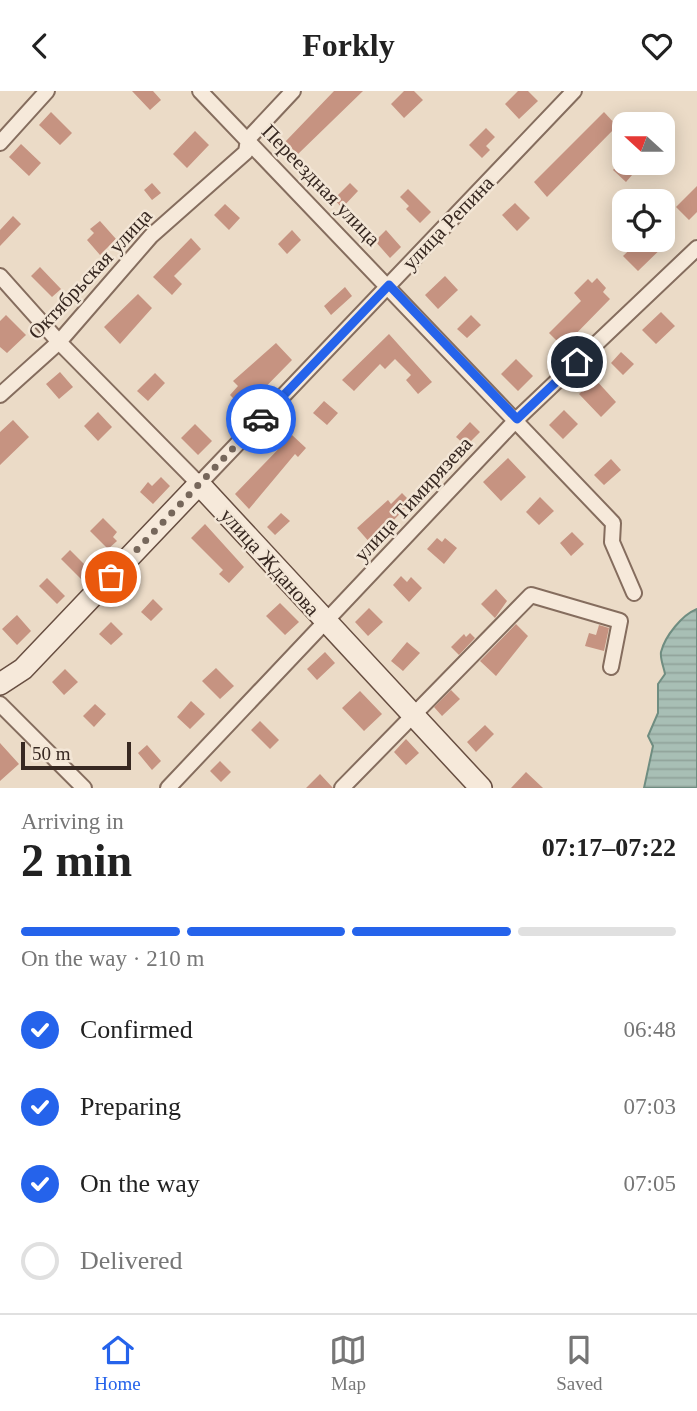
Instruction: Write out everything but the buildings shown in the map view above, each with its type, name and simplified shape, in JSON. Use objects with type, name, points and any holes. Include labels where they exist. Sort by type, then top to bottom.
[{"type":"street","points":[[0,143],[47,91]]},
{"type":"street","name":"Переездная улица","points":[[200,91],[389,285],[613,523],[612,542],[634,593]]},
{"type":"street","name":"Октябрьская улица","points":[[0,395],[59,342],[150,236],[246,152],[248,139],[293,91]]},
{"type":"street","name":"улица Репина","points":[[0,684],[23,670],[574,91]]},
{"type":"street","name":"улица Тимирязева","points":[[167,788],[517,419],[697,248]]},
{"type":"street","name":"улица Жданова","points":[[0,276],[59,342],[199,484],[325,623],[481,788]]},
{"type":"street","points":[[342,788],[531,595],[620,621],[611,667]]},
{"type":"street","points":[[0,704],[84,788]]},
{"type":"shaded area","points":[[697,609],[697,788],[644,788],[653,746],[648,736],[658,713],[658,684],[665,674],[661,652],[675,627]]},
{"type":"way so far","points":[[111,577],[261,419]]},
{"type":"route","points":[[261,419],[389,285],[517,419],[577,362]]}]
